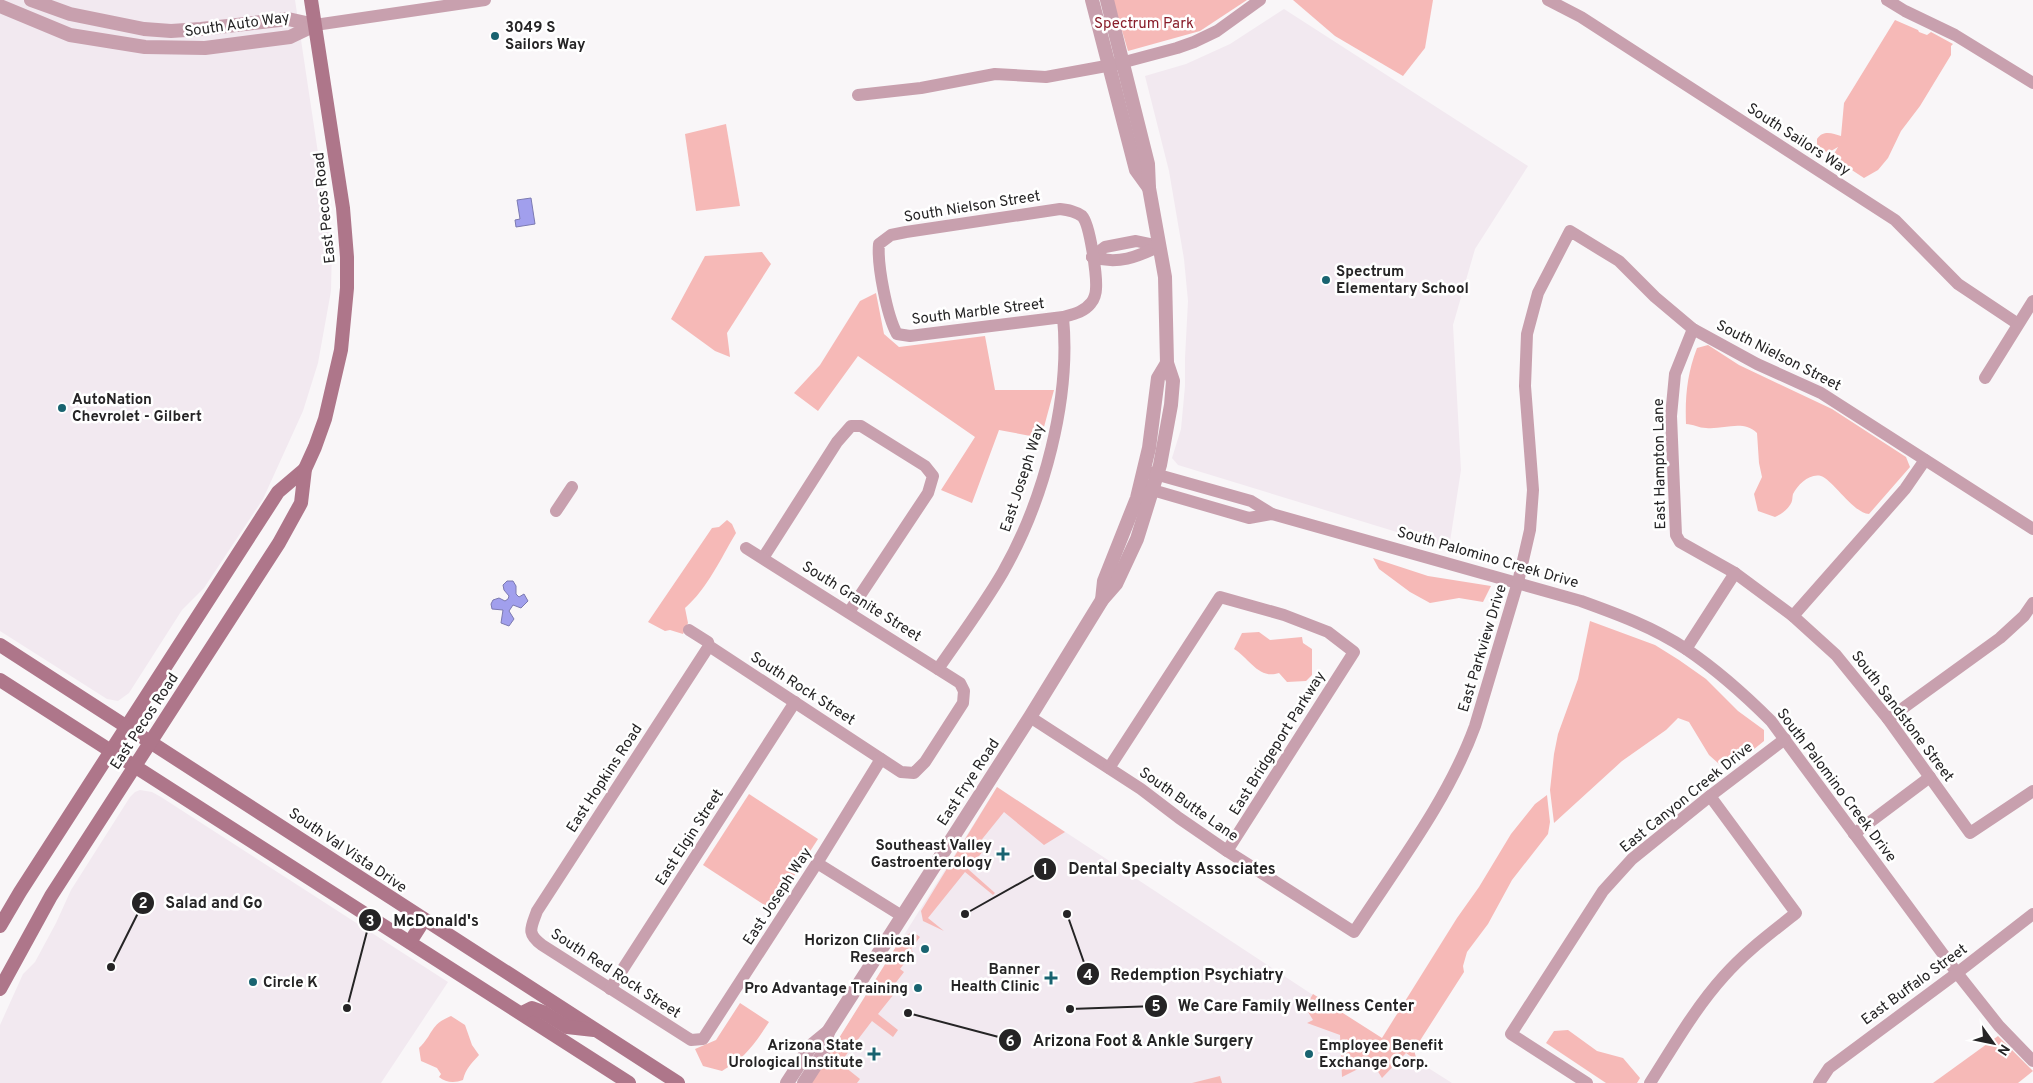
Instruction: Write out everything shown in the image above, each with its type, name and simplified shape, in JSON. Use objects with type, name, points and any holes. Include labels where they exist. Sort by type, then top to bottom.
[{"type":"main road","name":"East Pecos Road","points":[[0,989],[41,912],[283,535],[301,503],[305,469],[315,447],[331,396],[342,343],[347,288],[344,208],[311,0]]},
{"type":"main road","name":"East Pecos Road","points":[[0,926],[278,492],[305,469]]},
{"type":"main road","name":"South Val Vista Drive","points":[[0,645],[678,1083]]},
{"type":"main road","points":[[0,680],[133,767],[522,1013],[629,1083]]},
{"type":"main road","points":[[410,942],[424,920]]},
{"type":"main road","points":[[522,1013],[532,1008],[543,1012],[567,1027],[598,1031]]},
{"type":"street","name":"South Auto Way","points":[[31,0],[70,14],[144,29],[171,31],[201,29],[288,19],[315,25]]},
{"type":"street","points":[[315,25],[431,4],[485,0]]},
{"type":"street","points":[[1063,317],[1083,311],[1092,302],[1096,290],[1092,257],[1105,247],[1136,241],[1160,246],[1149,188],[1148,164],[1116,64],[1092,0]]},
{"type":"street","points":[[1107,0],[1116,64]]},
{"type":"street","points":[[858,95],[921,88],[995,74],[1046,76],[1116,64],[1194,42],[1217,31],[1260,0]]},
{"type":"street","name":"South Sailors Way","points":[[1548,0],[1581,17],[1895,220],[1958,284],[2018,324]]},
{"type":"street","points":[[1887,0],[1905,12],[1955,34],[2033,83]]},
{"type":"street","name":"South Auto Way","points":[[0,6],[70,34],[100,41],[145,47],[205,48],[290,37],[315,25]]},
{"type":"street","name":"South Nielson Street","points":[[897,334],[891,324],[878,256],[879,244],[891,235],[1060,209],[1073,211],[1083,217],[1088,227],[1092,257]]},
{"type":"street","name":"South Nielson Street","points":[[1570,231],[1619,261],[1655,297],[1694,329],[1757,364],[1821,392],[2033,529]]},
{"type":"street","name":"East Parkview Drive","points":[[1354,932],[1426,822],[1467,749],[1475,726],[1518,582],[1530,530],[1533,490],[1525,386],[1527,334],[1538,293],[1570,231]]},
{"type":"street","name":"East Frye Road","points":[[787,1083],[811,1046],[828,1032],[1030,717],[1102,600],[1104,581],[1148,480],[1158,378],[1167,363],[1166,296],[1160,246]]},
{"type":"street","points":[[1985,378],[2033,301]]},
{"type":"street","name":"South Marble Street","points":[[897,334],[910,336],[1063,317]]},
{"type":"street","name":"East Joseph Way","points":[[938,669],[1003,572],[1032,507],[1058,418],[1066,341],[1063,317]]},
{"type":"street","name":"East Hampton Lane","points":[[1680,542],[1676,535],[1672,416],[1675,374],[1694,329]]},
{"type":"street","points":[[763,558],[837,442],[851,426],[861,426],[925,466],[933,476],[928,493],[849,612]]},
{"type":"street","points":[[1793,616],[1905,489],[1925,460]]},
{"type":"street","name":"South Palomino Creek Drive","points":[[1148,480],[1252,501],[1272,514],[1518,582],[1621,615],[1686,649],[1734,686],[1771,721],[1957,973],[1999,1026],[2033,1061]]},
{"type":"street","points":[[556,511],[572,487]]},
{"type":"street","name":"South Sandstone Street","points":[[1680,542],[1734,573],[1793,616],[1836,655],[1888,719],[1970,833],[2033,791]]},
{"type":"street","name":"South Granite Street","points":[[746,548],[960,683],[964,691],[963,703],[925,762],[914,773],[900,772]]},
{"type":"street","points":[[1686,649],[1734,573]]},
{"type":"street","name":"East Bridgeport Parkway","points":[[1110,768],[1220,597],[1284,615],[1328,632],[1354,652],[1227,851]]},
{"type":"street","points":[[1888,719],[2000,638],[2024,616],[2033,603]]},
{"type":"street","name":"South Rock Street","points":[[690,630],[708,642],[709,646],[900,772]]},
{"type":"street","name":"East Hopkins Road","points":[[531,928],[537,911],[709,646]]},
{"type":"street","name":"East Elgin Street","points":[[610,989],[795,702]]},
{"type":"street","name":"South Butte Lane","points":[[1030,717],[1110,768],[1227,851],[1354,932]]},
{"type":"street","name":"East Canyon Creek Drive","points":[[1587,1083],[1511,1034],[1603,891],[1632,859],[1785,739]]},
{"type":"street","name":"East Joseph Way","points":[[691,1040],[703,1039],[714,1025],[882,759]]},
{"type":"street","points":[[1854,834],[1930,777]]},
{"type":"street","points":[[1650,1083],[1699,1009],[1723,977],[1750,949],[1796,913],[1710,796]]},
{"type":"street","points":[[817,863],[902,916]]},
{"type":"street","name":"East Buffalo Street","points":[[1819,1083],[1829,1068],[2033,914]]},
{"type":"street","name":"South Red Rock Street","points":[[531,928],[532,938],[691,1040]]},
{"type":"street","name":"East Frye Road","points":[[804,1083],[822,1056],[828,1032]]},
{"type":"shaded area","points":[[0,0],[295,0],[332,246],[331,291],[318,363],[303,411],[263,499],[204,588],[182,610],[129,693],[118,701],[107,699],[0,631]]},
{"type":"shaded area","name":"Spectrum Elementary School","points":[[1284,9],[1528,166],[1475,249],[1453,325],[1461,470],[1449,548],[1178,465],[1172,458],[1181,429],[1185,386],[1188,301],[1184,259],[1169,171],[1145,76],[1186,64],[1230,44]]},
{"type":"shaded area","points":[[531,198],[535,224],[516,227],[515,220],[520,219],[517,200]]},
{"type":"shaded area","points":[[507,581],[513,581],[516,586],[516,594],[519,597],[524,594],[528,601],[521,608],[513,605],[509,611],[514,619],[509,626],[501,623],[503,610],[492,609],[491,604],[493,600],[499,598],[505,601],[508,599],[509,596],[504,590],[503,585]]},
{"type":"shaded area","points":[[997,787],[1310,993],[1452,1083],[811,1083]]},
{"type":"shaded area","points":[[140,790],[152,792],[161,797],[448,982],[381,1083],[0,1083],[0,1025],[23,974],[35,962],[71,890],[130,797]]},
{"type":"green space","name":"Spectrum Park","points":[[1113,0],[1247,0],[1200,31],[1128,51]]},
{"type":"green space","points":[[1293,0],[1433,0],[1425,48],[1403,76],[1335,36]]},
{"type":"green space","points":[[1895,20],[1927,35],[1931,32],[1953,44],[1951,46],[1951,55],[1920,106],[1901,131],[1888,158],[1878,170],[1864,178],[1832,157],[1838,147],[1831,151],[1823,152],[1817,147],[1817,139],[1825,133],[1841,136],[1844,103]]},
{"type":"green space","points":[[726,124],[740,206],[696,211],[685,134]]},
{"type":"green space","points":[[762,252],[771,264],[727,333],[730,357],[715,351],[671,319],[705,256]]},
{"type":"green space","points":[[876,293],[884,334],[899,347],[985,336],[995,390],[1054,390],[1041,438],[999,430],[972,503],[941,490],[975,437],[858,356],[818,411],[794,393],[820,365],[860,301]]},
{"type":"green space","points":[[1708,345],[1739,365],[1832,409],[1906,457],[1910,467],[1869,514],[1856,508],[1831,483],[1821,476],[1813,476],[1801,483],[1793,494],[1790,505],[1779,515],[1775,517],[1758,511],[1754,494],[1762,477],[1757,433],[1746,427],[1739,426],[1706,428],[1686,424],[1686,395],[1691,367],[1697,348]]},
{"type":"green space","points":[[727,520],[732,524],[736,533],[707,583],[685,608],[688,623],[683,634],[670,630],[665,631],[648,622],[712,528],[719,527]]},
{"type":"green space","points":[[1373,558],[1428,576],[1491,586],[1483,602],[1459,598],[1430,603],[1410,592],[1379,569]]},
{"type":"green space","points":[[1590,621],[1655,645],[1679,660],[1706,679],[1738,711],[1764,730],[1764,741],[1727,771],[1709,755],[1689,722],[1678,718],[1666,730],[1622,761],[1554,823],[1550,790],[1554,754],[1558,734],[1578,679]]},
{"type":"green space","points":[[1259,632],[1270,640],[1302,637],[1303,643],[1312,649],[1312,675],[1306,681],[1287,682],[1279,673],[1272,674],[1260,671],[1234,649],[1242,633]]},
{"type":"green space","points":[[997,787],[1065,832],[1044,845],[1004,812],[979,843],[985,849],[968,869],[995,893],[993,895],[965,872],[928,918],[944,931],[923,921],[921,911]]},
{"type":"green space","points":[[749,794],[818,839],[772,910],[703,865]]},
{"type":"green space","points":[[1547,795],[1550,822],[1548,834],[1512,880],[1488,924],[1467,952],[1463,966],[1464,972],[1414,1050],[1417,1061],[1406,1053],[1382,1078],[1372,1062],[1342,1077],[1340,1035],[1307,1023],[1313,1020],[1305,1007],[1313,994],[1382,1038],[1511,834],[1535,804]]},
{"type":"green space","points":[[913,932],[920,937],[911,949],[913,952],[900,969],[904,972],[890,990],[894,994],[878,1014],[898,1030],[893,1037],[872,1021],[840,1063],[860,1079],[857,1083],[811,1083],[902,937]]},
{"type":"green space","points":[[740,1003],[769,1022],[749,1050],[731,1066],[722,1071],[703,1066],[695,1049],[716,1040]]},
{"type":"green space","points":[[451,1016],[465,1025],[472,1045],[479,1055],[467,1069],[463,1080],[454,1082],[442,1079],[439,1077],[441,1074],[437,1068],[421,1061],[419,1048],[435,1026]]},
{"type":"green space","points":[[1568,1030],[1597,1051],[1623,1058],[1640,1078],[1637,1083],[1606,1083],[1546,1043],[1554,1031]]},
{"type":"green space","points":[[1998,1036],[2033,1071],[2018,1083],[1933,1083]]},
{"type":"green space","points":[[1220,1076],[1222,1083],[1192,1083]]},
{"type":"place","name":"3049 S Sailors Way","points":[[495,36]]},
{"type":"place","name":"Spectrum Elementary School","points":[[1326,280]]},
{"type":"place","name":"AutoNation Chevrolet - Gilbert","points":[[62,408]]},
{"type":"place","name":"Southeast Valley Gastroenterology","points":[[1003,854]]},
{"type":"place","name":"Dental Specialty Associates","points":[[965,914]]},
{"type":"place","name":"Redemption Psychiatry","points":[[1067,914]]},
{"type":"place","name":"Horizon Clinical Research","points":[[925,949]]},
{"type":"place","name":"Salad and Go","points":[[111,967]]},
{"type":"place","name":"Banner Health Clinic","points":[[1051,978]]},
{"type":"place","name":"Circle K","points":[[253,982]]},
{"type":"place","name":"Pro Advantage Training","points":[[918,988]]},
{"type":"place","name":"McDonald's","points":[[347,1008]]},
{"type":"place","name":"We Care Family Wellness Center","points":[[1070,1009]]},
{"type":"place","name":"Arizona Foot & Ankle Surgery","points":[[908,1013]]},
{"type":"place","name":"Arizona State Urological Institute","points":[[874,1054]]},
{"type":"place","name":"Employee Benefit Exchange Corp.","points":[[1309,1054]]}]
